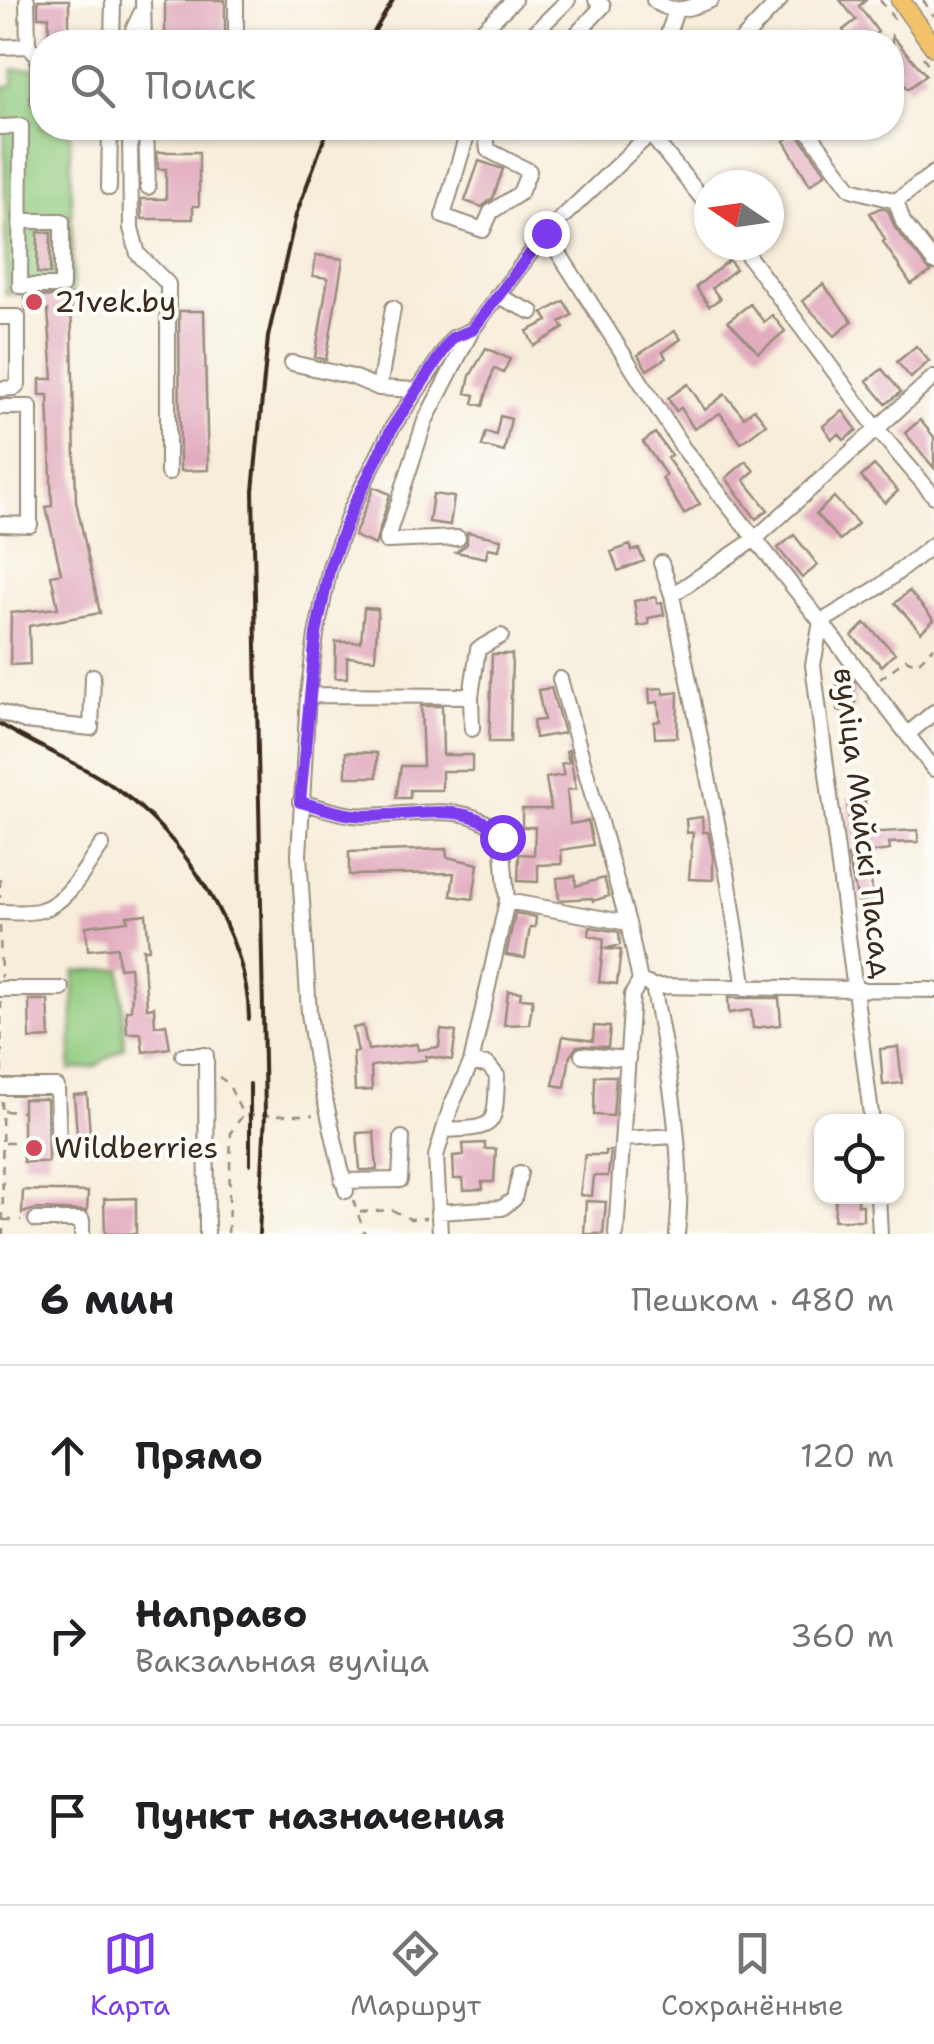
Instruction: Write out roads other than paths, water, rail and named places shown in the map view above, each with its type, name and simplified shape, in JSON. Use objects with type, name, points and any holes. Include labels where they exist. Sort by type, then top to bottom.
[{"type":"main road","points":[[900,0],[934,47]]},
{"type":"street","points":[[0,47],[28,46],[27,0]]},
{"type":"street","points":[[112,30],[113,0]]},
{"type":"street","points":[[236,0],[236,30]]},
{"type":"street","points":[[483,30],[514,0]]},
{"type":"street","points":[[537,30],[568,0]]},
{"type":"street","points":[[581,30],[603,6],[596,0]]},
{"type":"street","points":[[654,0],[662,7],[676,10],[710,0]]},
{"type":"street","points":[[751,30],[780,0]]},
{"type":"street","points":[[133,30],[144,4]]},
{"type":"street","points":[[144,4],[144,30]]},
{"type":"street","points":[[670,30],[676,10]]},
{"type":"street","points":[[0,126],[21,126],[20,221],[20,286],[62,286],[62,221],[20,221]]},
{"type":"street","points":[[109,188],[110,140]]},
{"type":"street","points":[[130,140],[131,228],[138,254],[168,284],[168,473]]},
{"type":"street","points":[[146,140],[148,186]]},
{"type":"street","points":[[465,140],[443,216],[483,230],[491,212],[520,193],[529,171],[488,150],[487,140]]},
{"type":"street","points":[[458,538],[386,541],[426,421],[472,330],[546,233],[644,140]]},
{"type":"street","points":[[660,140],[694,187]]},
{"type":"street","points":[[815,140],[851,188],[896,201]]},
{"type":"street","points":[[896,201],[934,173]]},
{"type":"street","points":[[896,201],[903,222],[934,262]]},
{"type":"street","points":[[546,233],[683,448],[934,769]]},
{"type":"street","points":[[751,260],[877,429],[934,496]]},
{"type":"street","points":[[498,296],[532,312]]},
{"type":"street","points":[[379,388],[393,308]]},
{"type":"street","points":[[0,317],[18,318],[18,384],[0,389]]},
{"type":"street","points":[[402,1138],[400,1180],[344,1186],[309,1013],[302,926],[300,802],[308,696],[316,634],[339,540],[392,428],[416,390],[452,338],[472,330]]},
{"type":"street","points":[[292,364],[353,376],[379,388],[416,390]]},
{"type":"street","points":[[672,595],[755,539],[932,382]]},
{"type":"street","points":[[0,407],[30,407],[30,525],[0,524]]},
{"type":"street","points":[[821,622],[879,587],[934,544]]},
{"type":"street","points":[[662,563],[672,595],[728,878],[745,989]]},
{"type":"street","name":"вуліца Майскі Пасад","points":[[821,622],[813,665],[871,1114]]},
{"type":"street","points":[[472,729],[471,696],[478,650],[501,636]]},
{"type":"street","points":[[0,712],[25,721],[91,728],[94,676]]},
{"type":"street","points":[[560,679],[646,984],[676,1136],[680,1211],[677,1234]]},
{"type":"street","points":[[308,696],[471,696]]},
{"type":"street","points":[[909,733],[934,712]]},
{"type":"street","points":[[300,802],[355,816],[437,812],[481,818],[502,837],[507,901],[470,1062],[436,1156],[440,1225],[502,1208],[514,1199],[520,1173]]},
{"type":"street","points":[[0,912],[48,908],[73,886],[102,845]]},
{"type":"street","points":[[507,901],[628,922]]},
{"type":"street","points":[[616,1234],[632,995],[646,984],[934,990]]},
{"type":"street","points":[[0,989],[62,989]]},
{"type":"street","points":[[183,1054],[206,1055],[207,1234]]},
{"type":"street","points":[[582,1056],[628,1059]]},
{"type":"street","points":[[444,1130],[479,1129],[496,1114],[497,1076],[488,1064],[470,1062]]},
{"type":"street","points":[[1,1087],[57,1087],[59,1152]]},
{"type":"street","points":[[622,1139],[676,1136]]},
{"type":"street","points":[[878,1204],[880,1234]]},
{"type":"street","points":[[36,1220],[82,1220],[82,1234]]},
{"type":"railway","points":[[375,30],[393,0]]},
{"type":"railway","points":[[259,1234],[265,1115],[253,491],[268,337],[296,215],[324,140]]},
{"type":"railway","points":[[0,724],[114,787],[164,831],[187,859],[224,921],[246,987],[249,1019]]},
{"type":"railway","points":[[250,1084],[250,1164]]},
{"type":"place","name":"21vek.by","points":[[34,302]]},
{"type":"place","name":"Wildberries","points":[[34,1148]]}]
